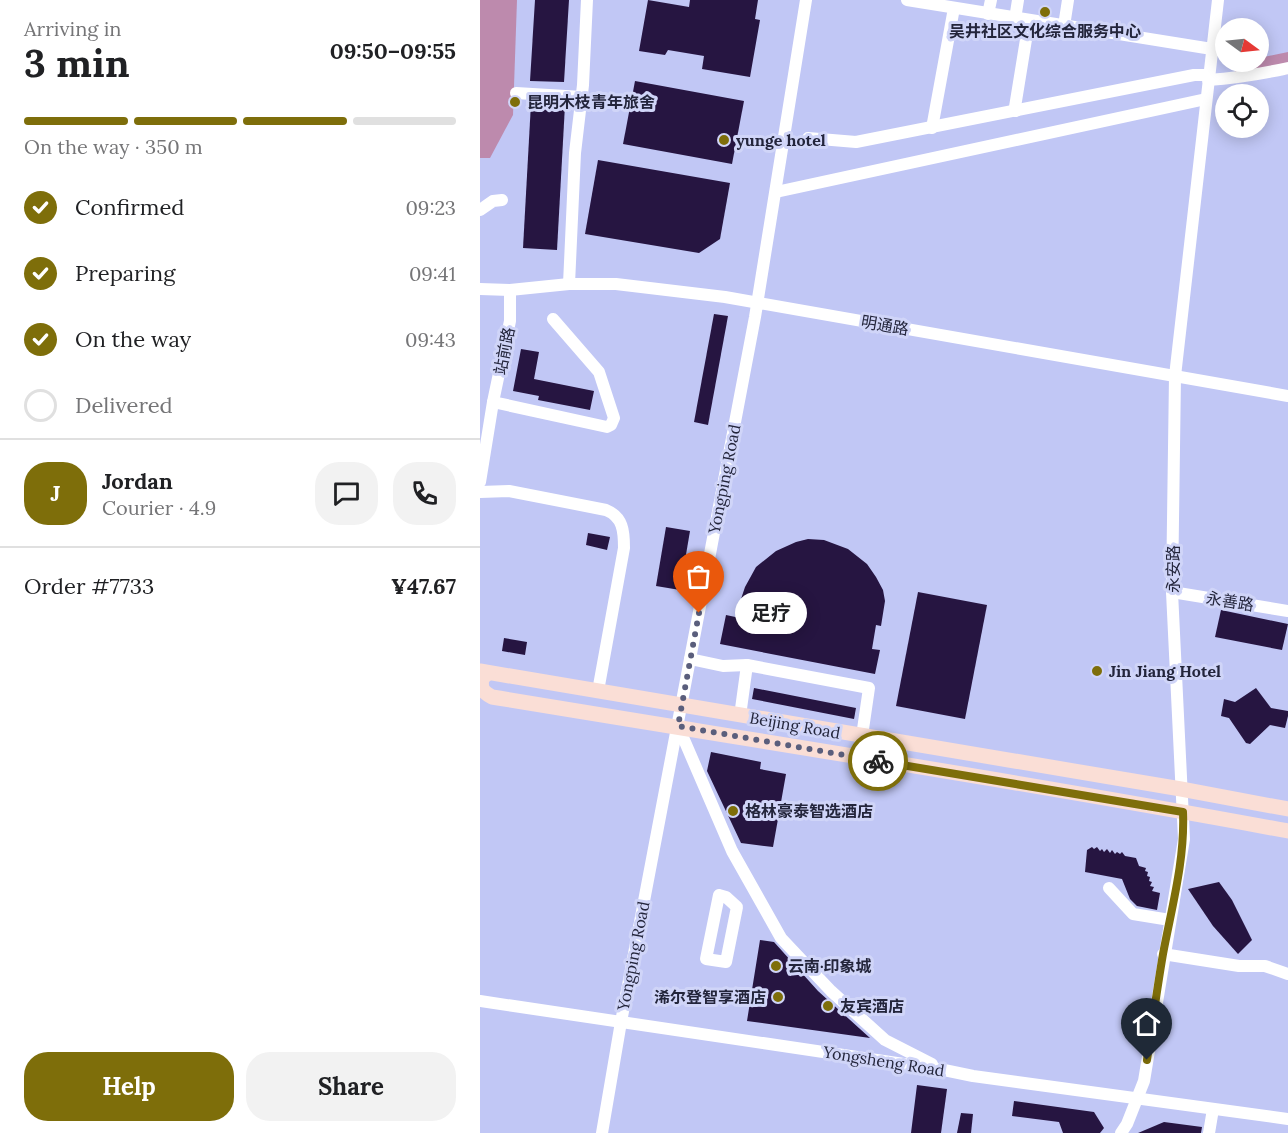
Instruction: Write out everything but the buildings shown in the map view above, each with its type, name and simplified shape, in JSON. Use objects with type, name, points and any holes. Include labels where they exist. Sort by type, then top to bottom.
[{"type":"main road","name":"Beijing Road","points":[[484,672],[1288,809]]},
{"type":"main road","points":[[484,672],[481,688],[486,696]]},
{"type":"main road","name":"Beijing Road","points":[[486,696],[678,726],[1288,831]]},
{"type":"street","points":[[569,284],[575,153],[582,98],[587,0]]},
{"type":"street","name":"Yongping Road","points":[[602,1133],[757,303],[806,0]]},
{"type":"street","points":[[907,0],[959,6],[1015,19],[1212,50]]},
{"type":"street","points":[[988,14],[991,0]]},
{"type":"street","points":[[1015,19],[1018,0]]},
{"type":"street","points":[[1064,26],[1068,0]]},
{"type":"street","name":"永安路","points":[[1122,1133],[1144,1081],[1163,954],[1184,839],[1172,592],[1175,376],[1218,0]]},
{"type":"street","points":[[932,128],[959,6]]},
{"type":"street","points":[[1016,111],[1029,21]]},
{"type":"street","points":[[808,138],[856,142],[1194,75],[1209,78],[1241,78],[1288,69]]},
{"type":"street","points":[[516,93],[582,98]]},
{"type":"street","points":[[776,192],[1206,99]]},
{"type":"street","points":[[480,210],[493,201],[502,200]]},
{"type":"street","name":"明通路","points":[[480,289],[510,290],[569,284],[616,284],[724,297],[1288,396]]},
{"type":"street","name":"站前路","points":[[480,482],[493,402],[510,321],[510,290]]},
{"type":"street","points":[[493,402],[608,427],[611,425],[614,418],[599,372],[553,319]]},
{"type":"street","points":[[480,492],[509,491],[606,510],[614,513],[621,522],[624,548],[597,690]]},
{"type":"street","name":"永善路","points":[[1172,592],[1288,611]]},
{"type":"street","points":[[690,659],[723,666],[747,665],[869,688],[861,736]]},
{"type":"street","points":[[740,716],[747,665]]},
{"type":"street","points":[[678,726],[710,804],[752,890],[781,938],[831,991],[885,1040],[944,1070]]},
{"type":"street","points":[[1109,888],[1133,914],[1170,920]]},
{"type":"street","points":[[732,901],[752,890]]},
{"type":"street","points":[[719,895],[732,901],[737,907],[726,962],[706,959],[719,895]]},
{"type":"street","points":[[1163,954],[1239,966],[1265,966],[1288,974]]},
{"type":"street","name":"Yongsheng Road","points":[[480,1001],[973,1076],[1288,1119]]},
{"type":"street","points":[[1209,1133],[1213,1109]]},
{"type":"shaded area","points":[[480,0],[517,0],[513,115],[490,158],[480,158]]},
{"type":"shaded area","points":[[1288,52],[1288,74],[1235,83],[1235,72],[1269,72],[1269,56]]},
{"type":"way so far","points":[[699,613],[678,726],[878,761]]},
{"type":"place","name":"吴井社区文化综合服务中心","points":[[1045,12]]},
{"type":"place","name":"昆明木枝青年旅舍","points":[[515,102]]},
{"type":"place","name":"yunge hotel","points":[[724,140]]},
{"type":"place","name":"足疗","points":[[699,613]]},
{"type":"place","name":"Jin Jiang Hotel","points":[[1097,671]]},
{"type":"place","name":"格林豪泰智选酒店","points":[[733,811]]},
{"type":"place","name":"云南·印象城","points":[[776,966]]},
{"type":"place","name":"浠尔登智享酒店","points":[[778,997]]},
{"type":"place","name":"友宾酒店","points":[[828,1006]]},
{"type":"route","points":[[878,761],[1183,812],[1184,839],[1181,864],[1163,954],[1147,1060]]}]
